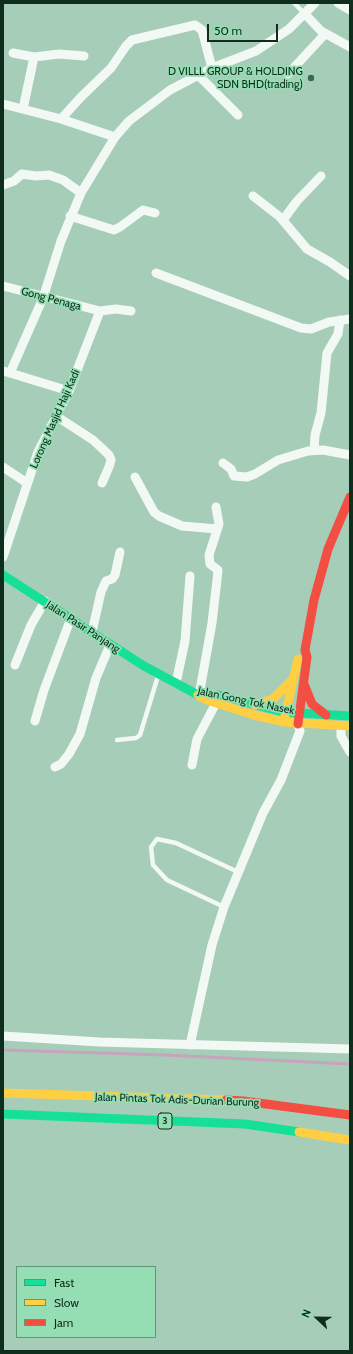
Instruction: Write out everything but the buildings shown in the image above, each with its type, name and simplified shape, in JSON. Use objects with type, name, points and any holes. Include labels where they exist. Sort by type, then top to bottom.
[{"type":"main road","points":[[284,722],[286,712],[307,657],[305,650],[324,563],[350,497]]},
{"type":"main road","name":"Jalan Pasir Panjang","points":[[3,575],[71,618],[110,645],[162,676]]},
{"type":"main road","name":"Jalan Gong Tok Nasek","points":[[162,676],[195,690],[253,705],[286,712],[350,716]]},
{"type":"main road","points":[[253,705],[273,699],[298,680]]},
{"type":"main road","points":[[298,680],[298,724]]},
{"type":"main road","points":[[298,680],[312,704],[326,715]]},
{"type":"main road","name":"Jalan Gong Tok Nasek","points":[[195,690],[198,695],[216,703],[254,715],[298,724],[345,726]]},
{"type":"main road","name":"Jalan Pintas Tok Adis-Durian Burung","points":[[3,1093],[243,1100],[350,1115]]},
{"type":"main road","name":"Jalan Pintas Tok Adis-Durian Burung","points":[[3,1114],[245,1124],[326,1135],[350,1140]]},
{"type":"street","points":[[69,391],[7,372],[43,298],[70,216],[81,193],[115,137],[129,121],[170,90],[212,68],[256,51],[288,29],[315,3]]},
{"type":"street","points":[[338,3],[350,10]]},
{"type":"street","points":[[305,14],[325,34],[350,47]]},
{"type":"street","points":[[61,119],[111,68],[128,43],[132,40],[195,25],[202,30],[212,68]]},
{"type":"street","points":[[288,74],[325,34]]},
{"type":"street","points":[[13,53],[34,57],[59,54],[84,56]]},
{"type":"street","points":[[22,109],[34,57]]},
{"type":"street","points":[[198,75],[238,115]]},
{"type":"street","points":[[3,104],[61,119],[115,137]]},
{"type":"street","points":[[3,185],[14,181],[22,174],[36,176],[49,175],[63,180],[81,193]]},
{"type":"street","points":[[283,220],[321,176]]},
{"type":"street","points":[[253,196],[283,220],[307,249],[330,262],[350,276]]},
{"type":"street","points":[[70,216],[114,230],[143,210],[155,213]]},
{"type":"street","points":[[156,273],[300,328],[311,329],[340,320],[350,319]]},
{"type":"street","name":"Gong Penaga","points":[[3,286],[43,298],[100,311]]},
{"type":"street","points":[[100,311],[116,309],[131,311]]},
{"type":"street","name":"Lorong Masjid Haji Kadi","points":[[3,557],[38,452],[69,391],[100,311]]},
{"type":"street","points":[[314,450],[315,435],[321,413],[327,353],[338,334],[340,320]]},
{"type":"street","points":[[56,416],[93,440],[109,455],[111,460],[102,483]]},
{"type":"street","points":[[223,463],[230,468],[234,476],[247,477],[255,474],[278,460],[314,450],[333,451],[350,455]]},
{"type":"street","points":[[3,467],[27,483]]},
{"type":"street","points":[[136,477],[154,512],[158,516],[182,526],[217,529]]},
{"type":"street","points":[[195,690],[212,623],[218,580],[218,570],[210,564],[209,555],[219,520],[216,507]]},
{"type":"street","points":[[92,632],[103,585],[115,575],[120,552]]},
{"type":"street","points":[[176,683],[184,641],[190,576]]},
{"type":"street","points":[[15,665],[31,625],[44,601]]},
{"type":"street","points":[[36,721],[44,690],[71,618]]},
{"type":"street","points":[[55,767],[61,764],[69,754],[80,734],[96,678],[110,645]]},
{"type":"street","points":[[192,765],[197,739],[216,703]]},
{"type":"street","points":[[190,1045],[212,946],[224,907],[263,813],[281,780],[300,731],[298,724]]},
{"type":"street","points":[[345,726],[341,736],[350,752]]},
{"type":"street","points":[[3,1036],[190,1045],[350,1049]]},
{"type":"lane","points":[[294,3],[305,14]]},
{"type":"lane","points":[[117,740],[136,738],[140,735],[162,676]]},
{"type":"lane","points":[[224,907],[167,880],[153,865],[150,847],[157,839],[176,843],[238,872]]},
{"type":"waterway","points":[[3,1050],[165,1055],[350,1064]]},
{"type":"traffic: fast","points":[[3,575],[144,666],[198,695]]},
{"type":"traffic: fast","points":[[218,695],[283,712],[350,716]]},
{"type":"traffic: fast","points":[[3,1114],[245,1124],[299,1132]]},
{"type":"traffic: slow","points":[[284,720],[298,659]]},
{"type":"traffic: slow","points":[[255,705],[273,699],[292,680]]},
{"type":"traffic: slow","points":[[198,695],[207,700],[254,715],[284,722],[350,726]]},
{"type":"traffic: slow","points":[[3,1093],[226,1100]]},
{"type":"traffic: slow","points":[[299,1132],[350,1140]]},
{"type":"traffic: jam","points":[[298,724],[307,657],[305,650],[314,600],[328,549],[350,497]]},
{"type":"traffic: jam","points":[[304,684],[312,704],[326,715]]},
{"type":"traffic: jam","points":[[226,1100],[350,1115]]},
{"type":"place","name":"D VILLL GROUP & HOLDING SDN BHD(trading)","points":[[311,78]]}]
